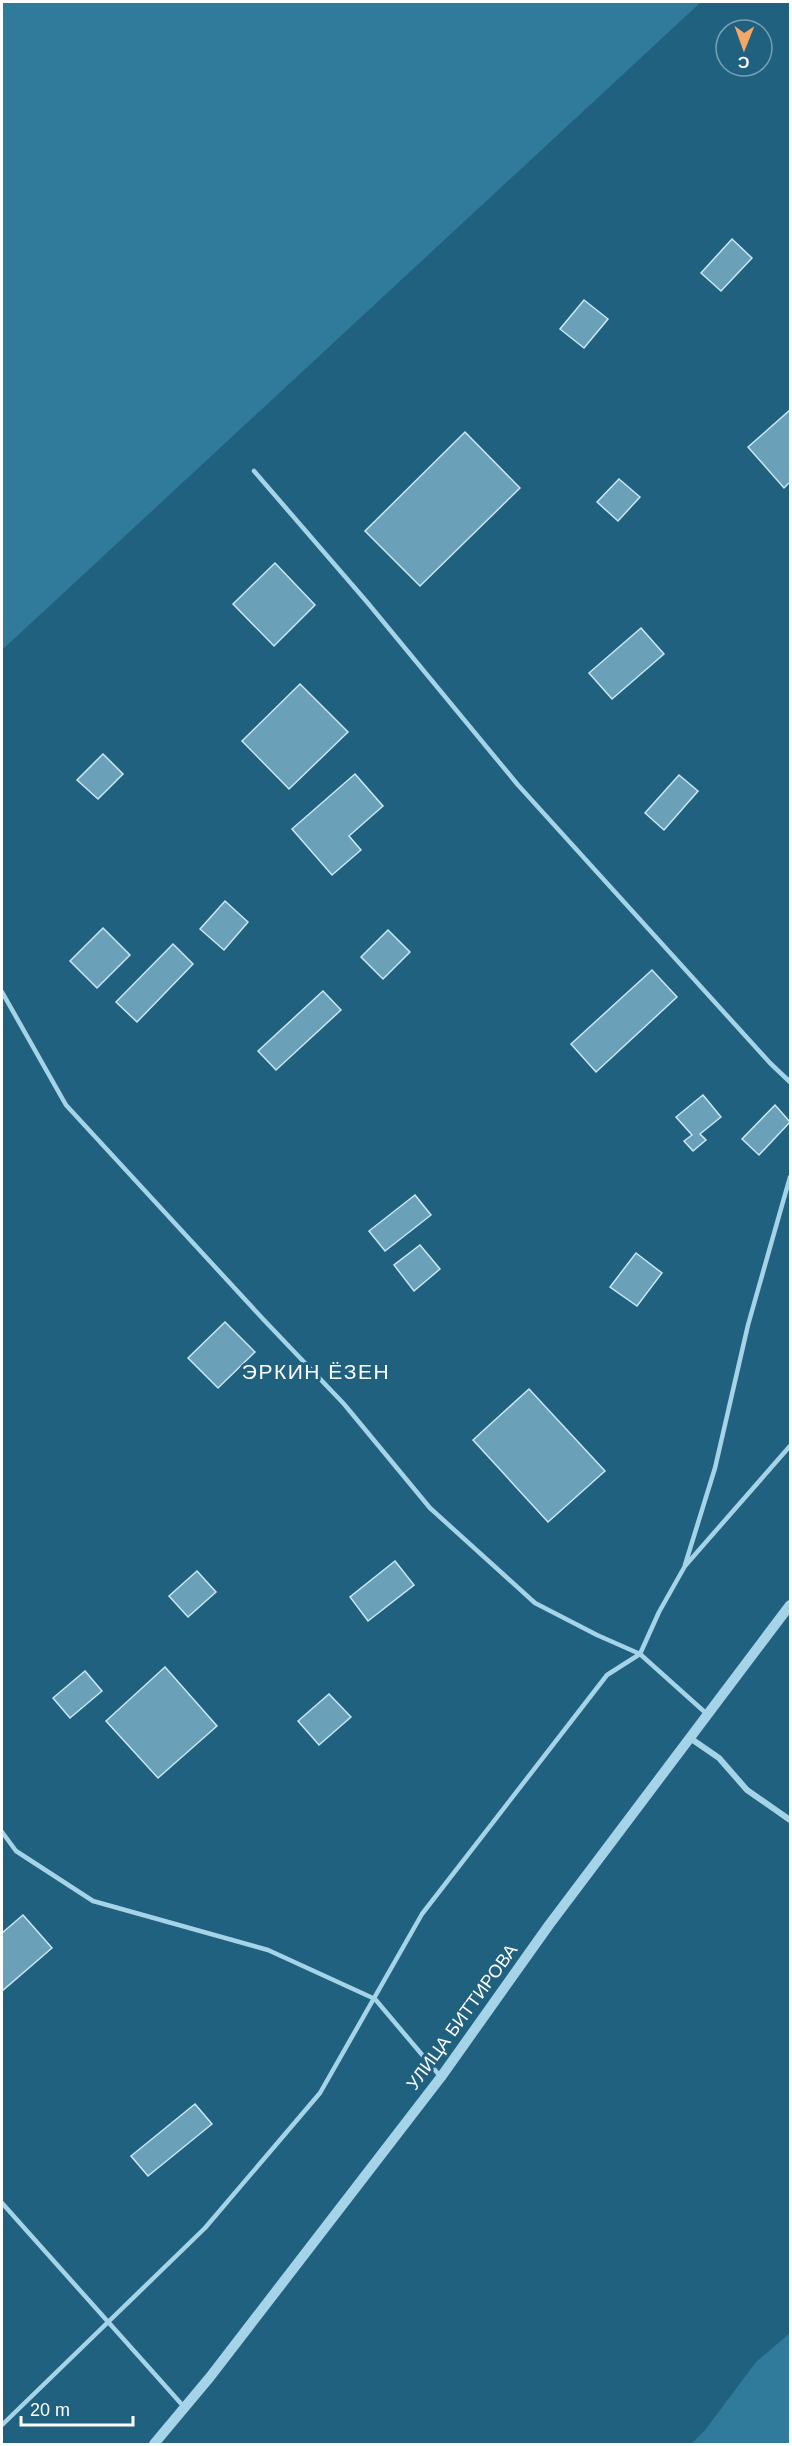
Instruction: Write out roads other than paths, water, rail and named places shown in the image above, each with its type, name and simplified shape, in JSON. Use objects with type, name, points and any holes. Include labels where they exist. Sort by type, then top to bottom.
[{"type":"street","name":"УЛИЦА БИТТИРОВА","points":[[154,2445],[441,2077],[549,1925],[790,1605]]},
{"type":"street","points":[[690,1738],[719,1758],[747,1791],[790,1820]]},
{"type":"lane","points":[[254,471],[367,602],[518,785],[770,1063],[790,1082]]},
{"type":"lane","points":[[2,992],[66,1105],[344,1404],[430,1508],[535,1603],[640,1654],[708,1716]]},
{"type":"lane","points":[[685,1566],[715,1468],[748,1325],[790,1177]]},
{"type":"lane","points":[[2,2425],[206,2228],[320,2093],[429,1905],[607,1675],[640,1654],[659,1612],[685,1566],[790,1446]]},
{"type":"lane","points":[[2,1832],[16,1851],[93,1901],[268,1950],[375,1999],[441,2077]]},
{"type":"lane","points":[[2,2203],[185,2408]]},
{"type":"district","name":"ЭРКИН ЁЗЕН","points":[[316,1372]]}]
